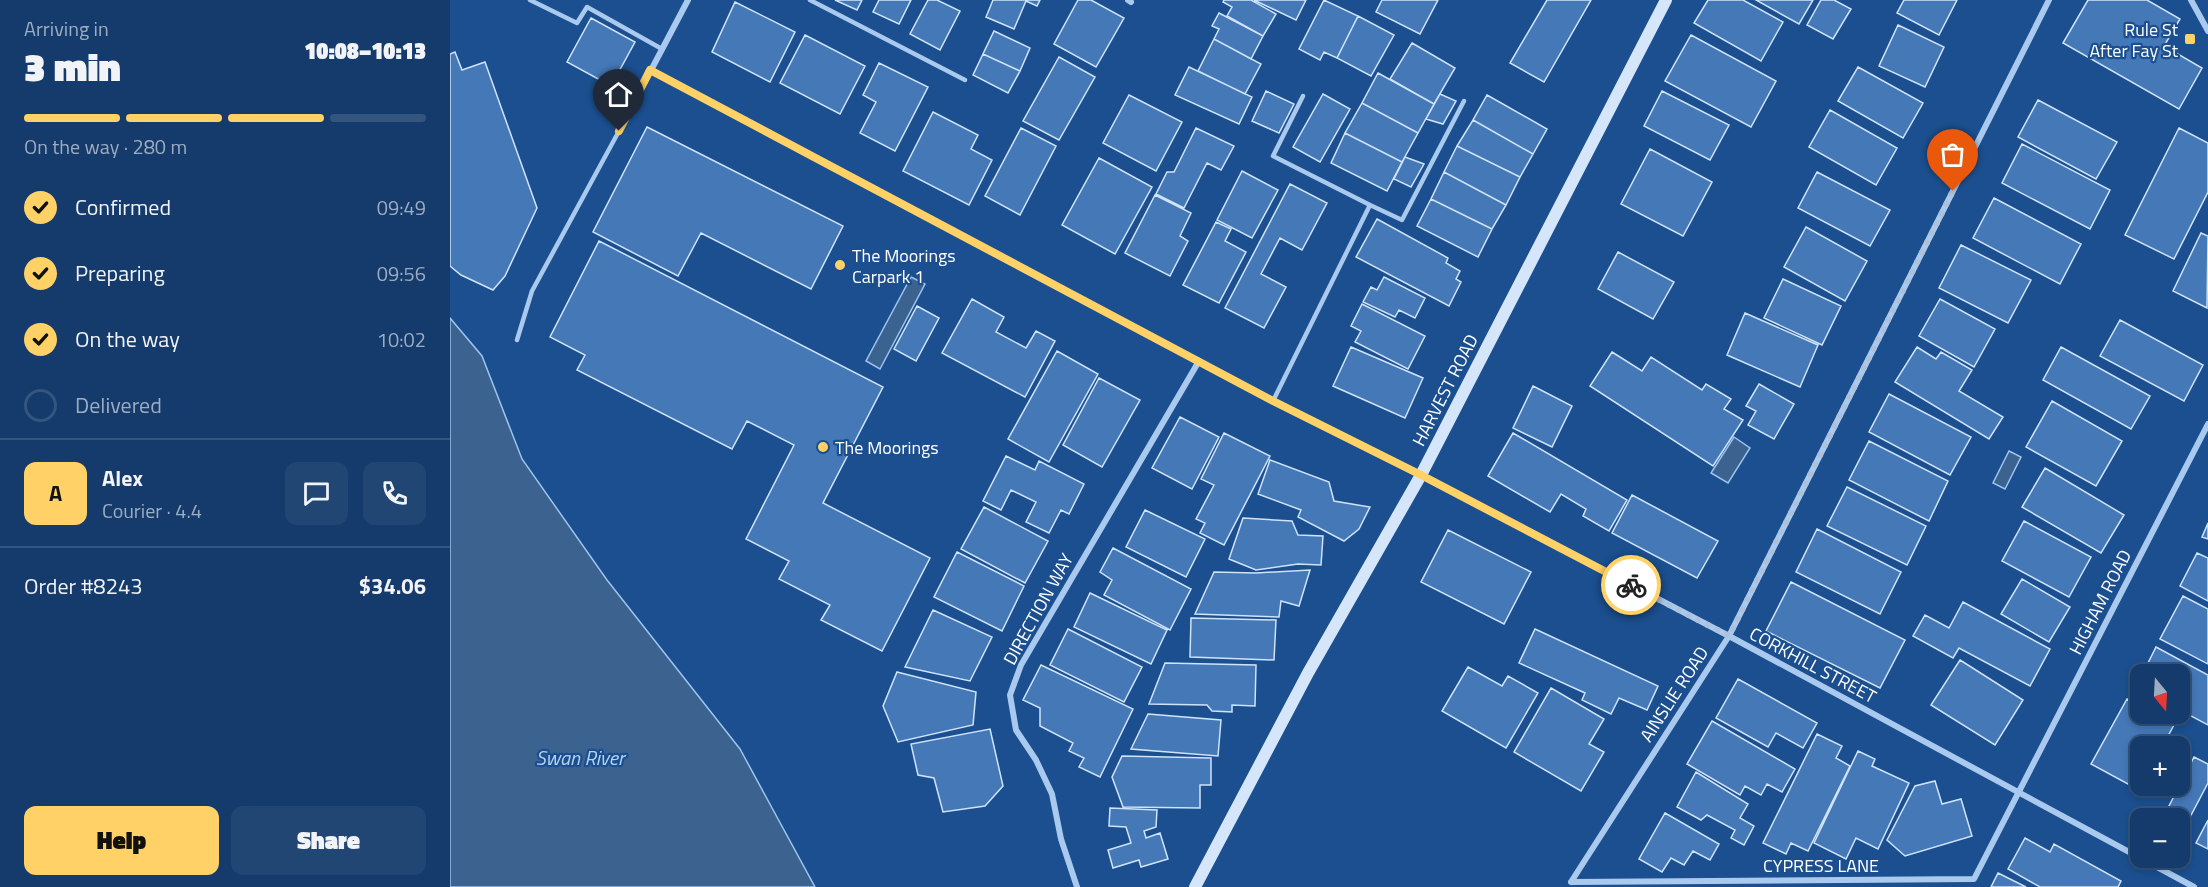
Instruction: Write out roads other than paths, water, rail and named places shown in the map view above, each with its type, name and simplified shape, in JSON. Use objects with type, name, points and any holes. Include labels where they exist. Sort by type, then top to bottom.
[{"type":"street","points":[[619,131],[688,0]]},
{"type":"street","name":"HARVEST ROAD","points":[[1196,887],[1308,673],[1421,475],[1666,0]]},
{"type":"street","name":"AINSLIE ROAD","points":[[1571,882],[1729,636],[2049,0]]},
{"type":"street","points":[[2191,0],[2208,31]]},
{"type":"street","name":"CORKHILL STREET","points":[[650,70],[1273,401],[1421,475],[1729,636],[2194,887]]},
{"type":"street","name":"DIRECTION WAY","points":[[1077,887],[1061,839],[1052,794],[1036,760],[1016,730],[1010,695],[1021,665],[1199,361]]},
{"type":"street","name":"HIGHAM ROAD","points":[[2018,793],[2208,424]]},
{"type":"street","name":"CYPRESS LANE","points":[[1571,882],[1974,879],[2018,793]]},
{"type":"lane","points":[[530,0],[577,23],[587,7],[662,49]]},
{"type":"lane","points":[[810,0],[965,81]]},
{"type":"lane","points":[[1303,96],[1273,156],[1402,220],[1464,101]]},
{"type":"lane","points":[[517,340],[532,291],[619,131]]},
{"type":"lane","points":[[1273,401],[1370,205]]},
{"type":"water","points":[[911,277],[925,284],[880,369],[866,361]]},
{"type":"water","name":"Swan River","points":[[450,318],[482,356],[522,459],[607,580],[740,749],[815,887],[450,887]]},
{"type":"water","points":[[1734,437],[1750,448],[1728,483],[1711,473]]},
{"type":"water","points":[[2009,451],[2021,457],[2005,489],[1993,483]]},
{"type":"place","name":"Rule St After Fay St","points":[[2190,39]]},
{"type":"place","name":"The Moorings Carpark 1","points":[[840,265]]},
{"type":"place","name":"The Moorings","points":[[823,447]]}]
